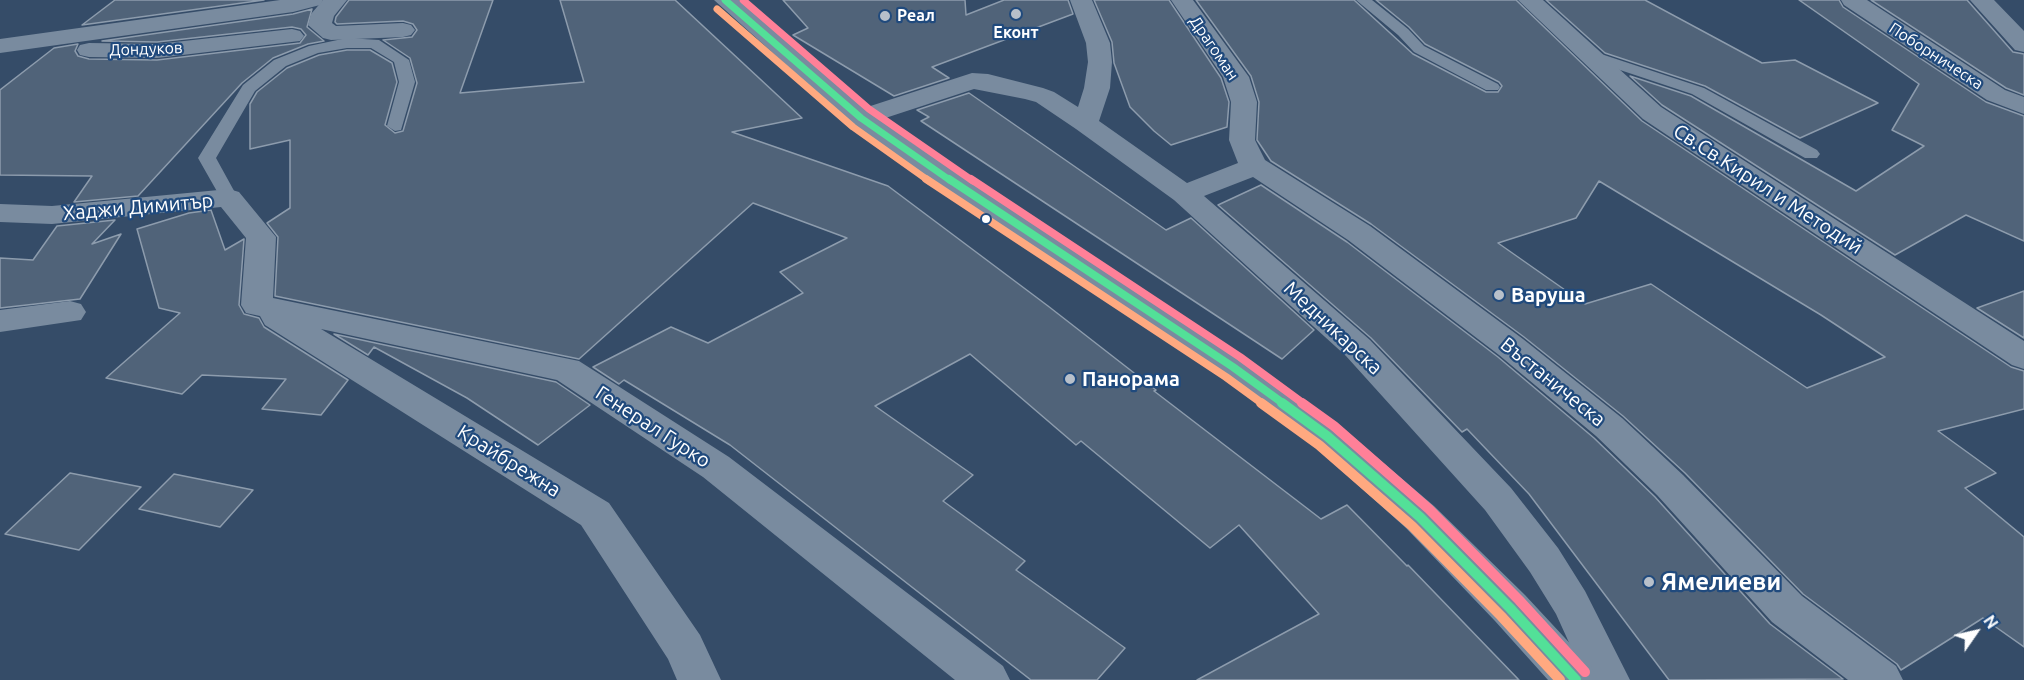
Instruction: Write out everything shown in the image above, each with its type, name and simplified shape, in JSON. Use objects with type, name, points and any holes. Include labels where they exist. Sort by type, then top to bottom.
[{"type":"street","points":[[0,48],[293,5],[312,0]]},
{"type":"street","points":[[336,0],[324,14],[320,25],[331,33],[404,30]]},
{"type":"street","points":[[725,0],[861,118],[956,186],[1233,367],[1327,436],[1420,518],[1510,608],[1576,680]]},
{"type":"street","points":[[1081,0],[1098,43],[1100,62],[1097,88],[1085,123]]},
{"type":"street","name":"Драгоман","points":[[1182,0],[1236,77],[1244,102],[1242,140],[1248,158],[1255,166]]},
{"type":"street","name":"Св.Св.Кирил и Методий","points":[[1529,0],[1550,17],[1652,114],[2024,357]]},
{"type":"street","name":"Поборническа","points":[[1852,0],[1996,95],[2024,106]]},
{"type":"street","points":[[1981,0],[2024,45]]},
{"type":"street","name":"Дондуков","points":[[0,48],[157,51],[292,36]]},
{"type":"street","name":"Медникарска","points":[[861,118],[972,81],[988,82],[1034,93],[1054,103],[1184,194],[1358,348],[1498,499],[1544,560],[1571,603],[1608,680]]},
{"type":"street","points":[[1184,194],[1255,166]]},
{"type":"street","name":"Въстаническа","points":[[1255,166],[1359,233],[1409,269],[1566,391],[1670,485],[1787,609],[1881,680]]},
{"type":"street","name":"Хаджи Димитър","points":[[0,213],[59,214],[229,198],[261,237],[257,305]]},
{"type":"street","name":"Крайбрежна","points":[[257,305],[595,514],[685,648],[699,680]]},
{"type":"street","name":"Генерал Гурко","points":[[257,305],[567,370],[716,467],[988,680]]},
{"type":"street","points":[[0,321],[70,312]]},
{"type":"lane","points":[[1363,0],[1403,32],[1419,49],[1492,87]]},
{"type":"lane","points":[[229,198],[207,158],[249,88],[280,63],[314,49],[347,43],[374,43],[401,60],[407,82],[395,126]]},
{"type":"lane","points":[[1592,56],[1698,92],[1811,154]]},
{"type":"building","points":[[115,0],[264,0],[82,25]]},
{"type":"building","points":[[349,0],[493,0],[460,93],[584,82],[560,0],[675,0],[802,118],[732,132],[888,186],[1048,306],[1156,390],[1154,391],[1321,519],[1347,505],[1519,680],[1197,680],[1319,614],[1239,525],[1210,548],[1081,441],[1076,445],[970,354],[875,406],[973,475],[943,501],[1025,561],[1016,570],[1125,648],[1097,680],[1031,680],[730,445],[624,380],[619,384],[593,367],[671,327],[708,343],[803,293],[780,272],[847,238],[753,203],[579,359],[275,296],[278,237],[267,223],[290,208],[290,140],[250,149],[250,104],[257,92],[287,68],[319,55],[347,50],[370,50],[392,63],[397,82],[385,125],[395,133],[403,131],[417,83],[410,58],[383,40],[412,37],[417,30],[413,24],[403,21],[337,24],[336,17]]},
{"type":"building","points":[[783,0],[965,0],[966,15],[1004,0],[1068,0],[1073,14],[932,67],[949,78],[894,96],[793,35],[808,28]]},
{"type":"building","points":[[1094,0],[1169,0],[1221,78],[1229,102],[1227,127],[1171,145],[1154,131],[1130,107],[1114,63],[1112,42]]},
{"type":"building","points":[[1196,0],[1354,0],[1413,54],[1486,92],[1498,92],[1502,86],[1499,82],[1425,44],[1409,27],[1376,0],[1516,0],[1642,121],[2011,367],[2024,371],[2024,409],[1938,431],[1996,473],[1965,488],[2024,537],[2024,647],[1983,618],[1901,670],[1897,664],[1803,594],[1685,473],[1623,416],[1524,337],[1371,224],[1271,161],[1257,140],[1259,102],[1251,76]],"holes":[[[1599,181],[1821,315],[1885,357],[1807,388],[1651,284],[1585,304],[1498,243],[1576,218]]]},
{"type":"building","points":[[1546,0],[1645,0],[1762,63],[1795,60],[1878,103],[1800,138],[1705,86],[1605,53]]},
{"type":"building","points":[[1799,0],[1839,0],[1843,7],[1986,102],[2024,116],[2024,241],[1966,215],[1895,255],[1662,105],[1630,76],[1691,96],[1856,191],[1924,146],[1892,130],[1919,84]]},
{"type":"building","points":[[1871,0],[1967,0],[2013,52],[2024,54],[2024,95],[2006,88]]},
{"type":"building","points":[[312,9],[307,27],[324,41],[308,44],[273,58],[242,83],[138,196],[74,202],[92,176],[0,175],[0,90],[54,48],[78,44],[75,51],[78,56],[89,59],[157,60],[300,43],[306,35],[301,29],[292,27],[157,42],[102,41],[293,14]]},
{"type":"building","points":[[969,93],[1166,230],[1191,218],[1314,330],[1282,359],[921,121],[929,117],[917,110]]},
{"type":"building","points":[[1261,185],[1347,242],[1498,357],[1594,438],[1655,497],[1770,624],[1843,679],[1669,680],[1529,494],[1467,429],[1462,432],[1371,338],[1218,205]]},
{"type":"building","points":[[211,210],[225,250],[244,239],[239,305],[244,314],[259,318],[264,327],[348,380],[321,415],[262,409],[286,379],[202,375],[182,394],[106,378],[180,313],[159,308],[137,229],[189,213]]},
{"type":"building","points":[[115,220],[92,244],[121,234],[80,299],[0,308],[0,258],[33,260],[57,226]]},
{"type":"building","points":[[2024,291],[2024,338],[1977,308]]},
{"type":"building","points":[[334,334],[556,382],[590,405],[538,445],[467,398],[374,347],[368,355]]},
{"type":"building","points":[[70,473],[141,487],[79,550],[5,534]]},
{"type":"building","points":[[174,474],[253,490],[220,527],[139,509]]},
{"type":"transit line","points":[[725,0],[861,118],[904,150],[1233,367],[1327,436],[1420,517],[1510,608],[1576,680]]},
{"type":"transit line","points":[[743,0],[869,109],[911,140],[1240,357],[1334,426],[1429,509],[1519,600],[1585,672]]},
{"type":"transit line","points":[[717,9],[853,127],[897,160],[1226,377],[1319,445],[1412,526],[1501,616],[1560,680]]},
{"type":"place","name":"Еконт","points":[[1016,14]]},
{"type":"place","name":"Реал","points":[[885,16]]},
{"type":"place","name":"Варуша","points":[[1499,295]]},
{"type":"place","name":"Панорама","points":[[1070,379]]},
{"type":"place","name":"Ямелиеви","points":[[1649,582]]}]
